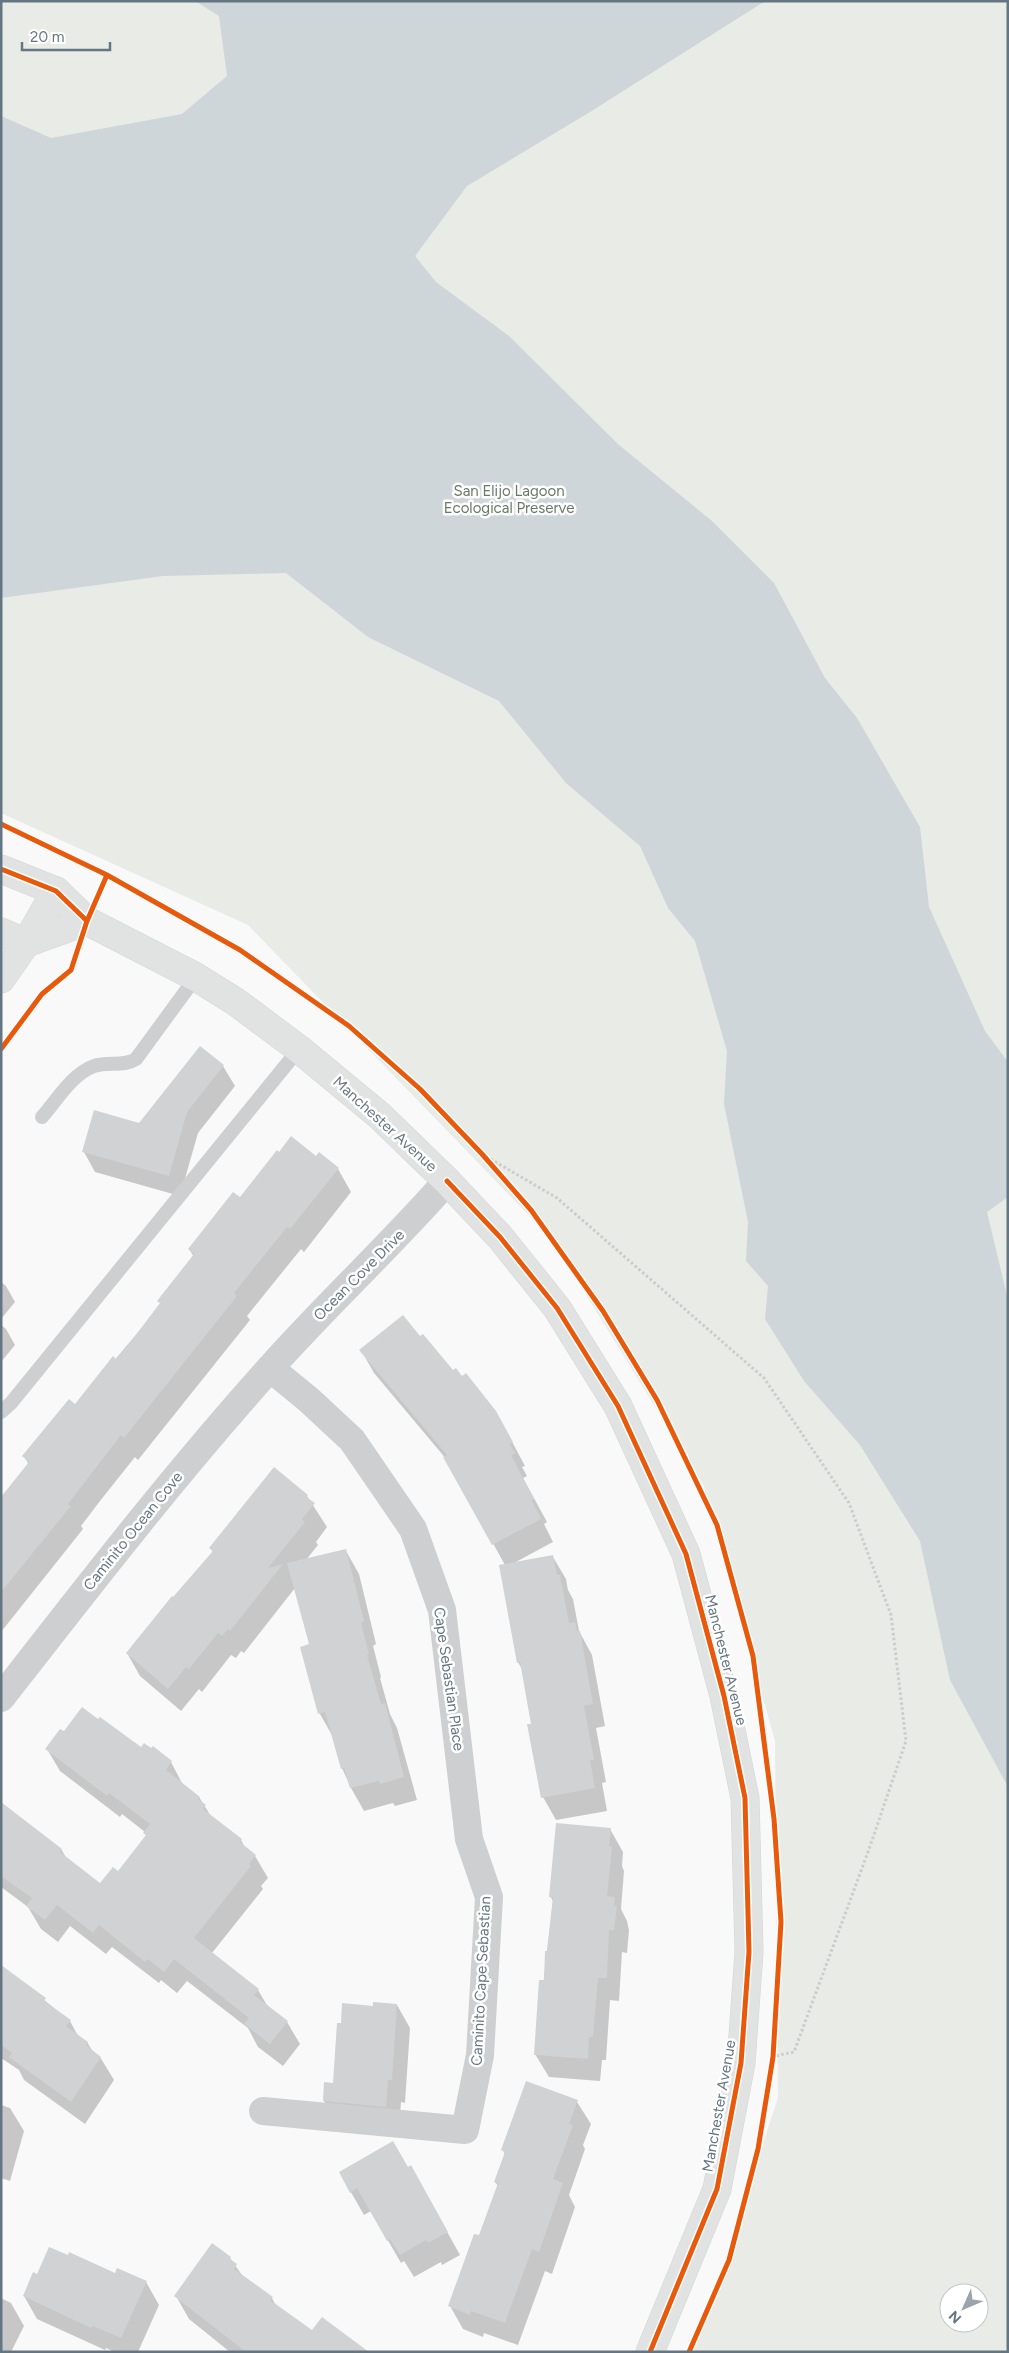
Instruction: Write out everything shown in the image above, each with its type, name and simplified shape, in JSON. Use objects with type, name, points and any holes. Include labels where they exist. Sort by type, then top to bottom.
[{"type":"main road","name":"Manchester Avenue","points":[[1,869],[56,891],[87,922],[196,977],[236,1002],[299,1049],[380,1116],[447,1181],[500,1236],[557,1308],[618,1406],[686,1554],[724,1696],[745,1798],[749,1952],[741,2063],[717,2189],[650,2352]]},
{"type":"main road","points":[[1,979],[26,943],[56,891]]},
{"type":"main road","points":[[1,932],[26,943],[87,922]]},
{"type":"street","name":"Ocean Cove Drive","points":[[270,1368],[447,1181]]},
{"type":"street","name":"Caminito Ocean Cove","points":[[1,1698],[153,1503],[270,1368]]},
{"type":"street","name":"Cape Sebastian Place","points":[[270,1368],[309,1400],[352,1440],[413,1529],[442,1610],[469,1839]]},
{"type":"street","name":"Caminito Cape Sebastian","points":[[263,2111],[465,2130],[480,2055],[489,1897],[469,1839]]},
{"type":"lane","points":[[42,1117],[77,1076],[95,1065],[130,1063],[136,1059],[196,977]]},
{"type":"lane","points":[[1,1412],[12,1403],[299,1049]]},
{"type":"path","points":[[476,1147],[495,1168]]},
{"type":"path","points":[[482,1154],[557,1198],[764,1378],[849,1503],[890,1615],[906,1741],[865,1861],[794,2052],[741,2063]]},
{"type":"path","points":[[772,2066],[774,2047]]},
{"type":"green space","name":"San Elijo Lagoon Ecological Preserve","points":[[1,1],[1008,1],[1008,2352],[688,2352],[717,2283],[778,2098],[775,1741],[704,1486],[551,1238],[248,925],[1,813]]},
{"type":"shaded area","points":[[195,1],[765,1],[590,112],[467,186],[415,256],[436,282],[509,336],[619,445],[712,521],[774,583],[825,678],[857,718],[920,827],[929,907],[985,1031],[1008,1062],[1008,1197],[987,1212],[1008,1300],[1008,1787],[950,1680],[920,1541],[860,1445],[804,1381],[765,1319],[768,1286],[746,1261],[748,1222],[724,1104],[727,1051],[695,941],[668,908],[640,846],[566,783],[499,701],[368,637],[286,573],[163,576],[1,598],[1,116],[51,138],[182,114],[227,76],[219,16]]},
{"type":"building","points":[[200,1046],[224,1065],[187,1112],[169,1176],[82,1152],[94,1110],[139,1123]]},
{"type":"building","points":[[291,1136],[316,1156],[319,1152],[339,1168],[290,1229],[287,1227],[234,1293],[237,1296],[124,1438],[121,1435],[68,1504],[71,1506],[1,1592],[1,1497],[29,1462],[22,1456],[69,1399],[75,1404],[113,1356],[116,1359],[129,1344],[160,1303],[157,1301],[194,1254],[188,1249],[233,1192],[240,1197],[277,1150],[279,1152]]},
{"type":"building","points":[[403,1315],[420,1336],[423,1334],[453,1370],[456,1368],[462,1376],[466,1373],[496,1411],[513,1442],[510,1444],[515,1453],[511,1455],[534,1499],[532,1501],[541,1519],[492,1545],[443,1457],[447,1455],[359,1350]]},
{"type":"building","points":[[274,1467],[315,1503],[302,1519],[305,1522],[268,1568],[283,1564],[230,1631],[228,1629],[222,1636],[218,1633],[189,1669],[186,1667],[168,1689],[126,1653],[172,1596],[213,1551],[209,1548]]},
{"type":"building","points":[[346,1549],[364,1621],[361,1623],[369,1654],[367,1655],[381,1704],[385,1703],[404,1777],[380,1784],[379,1781],[350,1788],[344,1768],[341,1769],[325,1712],[318,1714],[300,1647],[309,1644],[287,1563]]},
{"type":"building","points":[[553,1555],[557,1575],[560,1575],[569,1623],[575,1622],[577,1631],[580,1631],[593,1704],[584,1706],[594,1760],[590,1760],[595,1788],[541,1798],[527,1724],[531,1724],[520,1662],[517,1663],[499,1565]]},
{"type":"building","points":[[82,1707],[98,1719],[100,1717],[141,1747],[144,1743],[151,1748],[153,1746],[172,1761],[166,1770],[200,1797],[198,1799],[206,1805],[203,1809],[242,1839],[240,1842],[256,1855],[249,1864],[251,1866],[194,1938],[259,1989],[254,1995],[288,2021],[270,2044],[244,2024],[249,2018],[174,1959],[164,1972],[148,1959],[145,1962],[99,1925],[93,1933],[57,1905],[45,1920],[26,1906],[32,1898],[1,1876],[1,1802],[62,1849],[60,1852],[100,1883],[113,1867],[118,1871],[146,1835],[143,1833],[150,1824],[109,1793],[107,1796],[45,1749],[60,1729],[64,1731]]},
{"type":"building","points":[[556,1823],[611,1828],[609,1846],[612,1847],[607,1896],[615,1897],[614,1906],[617,1906],[614,1930],[609,1930],[607,1978],[598,1978],[593,2037],[589,2037],[588,2059],[534,2055],[539,1980],[544,1980],[545,1951],[547,1951],[553,1897],[549,1897]]},
{"type":"building","points":[[1,1965],[46,1998],[44,2001],[71,2020],[66,2026],[88,2042],[86,2045],[101,2057],[71,2102],[9,2057],[12,2053],[1,2045]]},
{"type":"building","points":[[373,2002],[397,2004],[392,2080],[388,2080],[386,2107],[323,2101],[324,2082],[333,2083],[337,2023],[341,2023],[342,2003],[373,2006]]},
{"type":"building","points":[[526,2081],[578,2100],[569,2124],[573,2125],[553,2179],[563,2183],[539,2252],[532,2249],[505,2323],[471,2311],[470,2315],[448,2306],[474,2234],[479,2235],[498,2183],[494,2182],[505,2152],[501,2150]]},
{"type":"building","points":[[393,2141],[408,2167],[411,2165],[448,2232],[428,2243],[426,2240],[400,2255],[390,2239],[387,2241],[357,2188],[350,2193],[339,2172]]},
{"type":"building","points":[[212,2243],[231,2257],[230,2259],[237,2264],[234,2269],[273,2297],[270,2300],[312,2330],[322,2317],[369,2352],[246,2352],[174,2296]]},
{"type":"building","points":[[49,2247],[68,2255],[69,2252],[115,2273],[117,2268],[147,2281],[121,2338],[93,2326],[91,2328],[23,2296],[33,2272],[37,2274]]},
{"type":"cycle path","points":[[1,824],[107,875],[240,950],[349,1026],[420,1089],[482,1154],[531,1210],[603,1311],[657,1400],[717,1525],[753,1656],[774,1819],[781,1922],[773,2057],[758,2149],[729,2260],[689,2352]]},
{"type":"cycle path","points":[[1,869],[56,891],[87,921]]},
{"type":"cycle path","points":[[1,1049],[42,994],[71,970],[87,921],[107,875]]},
{"type":"cycle path","points":[[447,1181],[500,1237],[557,1308],[618,1406],[686,1554],[724,1696],[745,1798],[749,1952],[741,2063],[717,2189],[650,2352]]}]
